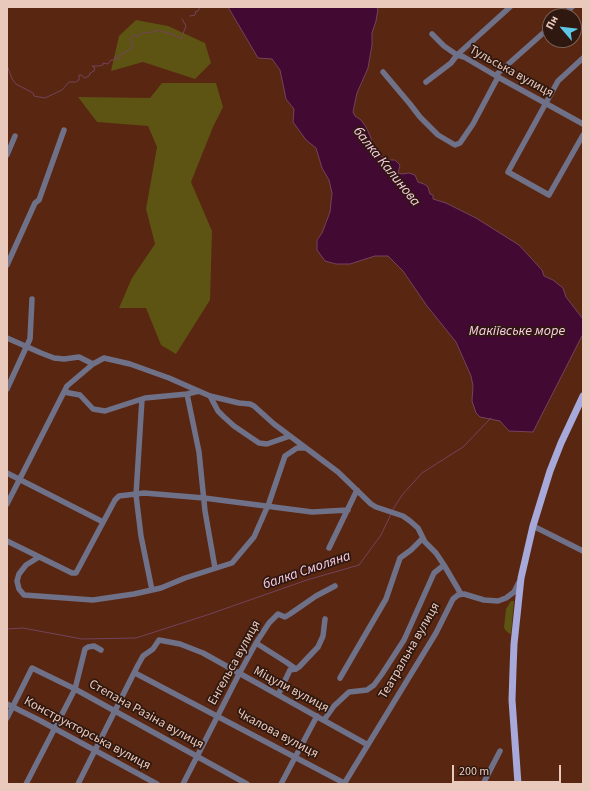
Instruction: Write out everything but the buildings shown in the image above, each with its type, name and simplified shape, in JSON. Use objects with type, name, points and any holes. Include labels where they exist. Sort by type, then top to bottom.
[{"type":"main road","points":[[518,784],[512,700],[512,670],[521,578],[533,526],[553,464],[583,396]]},
{"type":"street","points":[[426,82],[451,63],[457,54],[510,7]]},
{"type":"street","name":"Тульська вулиця","points":[[432,34],[444,46],[457,54],[583,124]]},
{"type":"street","points":[[383,72],[420,117],[438,135],[455,145],[460,143],[473,124],[497,76],[542,34]]},
{"type":"street","points":[[583,58],[558,80],[508,172],[550,195],[583,135]]},
{"type":"street","points":[[503,69],[508,82]]},
{"type":"street","points":[[7,265],[35,203],[39,200],[64,130]]},
{"type":"street","points":[[7,155],[15,136]]},
{"type":"street","points":[[7,389],[30,339],[32,300]]},
{"type":"street","points":[[7,338],[27,348],[54,358],[79,358],[93,364]]},
{"type":"street","points":[[7,504],[64,392],[68,386],[93,364],[104,358],[130,364],[210,396],[254,406],[274,424],[338,472],[376,507],[396,513],[410,521],[418,528],[423,538],[444,564],[461,594],[484,600],[498,601],[506,598],[514,592],[521,578]]},
{"type":"street","points":[[64,392],[80,395],[93,409],[105,411],[142,399],[187,394],[199,391]]},
{"type":"street","points":[[187,394],[199,452],[204,498],[215,568]]},
{"type":"street","points":[[210,396],[218,411],[224,417],[234,426],[259,443],[267,444],[290,436]]},
{"type":"street","points":[[142,399],[136,494],[141,536],[152,590]]},
{"type":"street","points":[[39,557],[26,565],[19,574],[19,589],[24,595],[93,600],[134,594],[161,588],[185,578],[232,563],[254,537],[268,506],[286,456],[297,448],[307,448]]},
{"type":"street","points":[[7,473],[103,522]]},
{"type":"street","points":[[330,548],[357,490]]},
{"type":"street","points":[[7,541],[72,573],[76,573],[115,500],[119,496],[144,493],[204,498],[312,512],[348,510]]},
{"type":"street","points":[[533,526],[583,551]]},
{"type":"street","points":[[340,678],[386,599],[400,558],[423,538]]},
{"type":"street","points":[[324,720],[334,706],[349,692],[367,690],[378,680],[406,636],[434,573],[444,564]]},
{"type":"street","name":"Енгельса вулиця","points":[[183,784],[239,674],[269,623],[278,614],[285,616],[290,614],[316,596],[335,586]]},
{"type":"street","name":"Театральна вулиця","points":[[344,783],[436,633],[451,602],[456,596],[461,594]]},
{"type":"street","points":[[278,695],[290,670],[296,669],[312,655],[318,647],[323,636],[325,619]]},
{"type":"street","name":"Міцули вулиця","points":[[135,673],[143,656],[153,649],[159,640],[180,644],[203,653],[368,745]]},
{"type":"street","points":[[256,643],[296,669]]},
{"type":"street","points":[[26,784],[75,689],[85,649],[94,646],[101,650]]},
{"type":"street","name":"Степана Разіна вулиця","points":[[10,706],[32,668],[75,689],[247,784]]},
{"type":"street","points":[[78,784],[135,673]]},
{"type":"street","name":"Чкалова вулиця","points":[[135,673],[344,783]]},
{"type":"street","points":[[7,718],[10,706]]},
{"type":"street","name":"Конструкторська вулиця","points":[[10,706],[157,784]]},
{"type":"street","points":[[281,784],[317,716]]},
{"type":"street","points":[[482,784],[500,751]]},
{"type":"shaded area","points":[[136,20],[168,26],[205,43],[211,63],[195,79],[143,62],[111,71],[119,36]]},
{"type":"shaded area","points":[[162,83],[216,83],[223,107],[213,127],[191,182],[212,231],[210,300],[176,354],[161,345],[146,308],[119,308],[132,278],[155,244],[146,209],[157,147],[148,126],[97,122],[78,97],[150,98]]},
{"type":"shaded area","points":[[511,601],[514,601],[511,634],[504,628],[506,609]]},
{"type":"water","name":"Макіївське море","points":[[228,7],[376,7],[378,9],[372,33],[372,45],[368,68],[357,93],[353,112],[366,127],[371,138],[373,156],[381,156],[387,160],[395,160],[400,165],[398,173],[409,173],[415,175],[418,182],[428,187],[430,194],[433,195],[433,199],[446,203],[476,218],[519,245],[542,270],[544,276],[553,280],[563,288],[566,297],[583,319],[583,334],[533,432],[509,431],[500,421],[480,417],[476,413],[472,401],[473,386],[471,376],[456,342],[427,306],[403,271],[388,256],[375,256],[350,264],[336,264],[325,261],[317,250],[317,240],[322,233],[330,212],[332,193],[329,180],[322,168],[316,148],[306,140],[293,122],[294,109],[286,99],[280,70],[272,59],[258,58]]},
{"type":"waterway","points":[[190,16],[195,15],[196,11],[198,11],[200,7]]},
{"type":"waterway","points":[[7,65],[12,79],[16,84],[33,93],[34,96],[45,98],[62,90],[69,82],[76,82],[79,80],[79,75],[85,78],[89,76],[95,68],[92,66],[103,65],[103,63],[108,64],[111,60],[114,60],[115,57],[119,59],[119,55],[125,53],[133,47],[130,40],[133,35],[136,35],[137,37],[144,32],[155,32],[156,30],[175,35],[181,39],[186,26],[182,19]]},
{"type":"waterway","name":"балка Смоляна","points":[[392,511],[402,495],[422,473],[463,447],[491,418]]},
{"type":"waterway","name":"балка Смоляна","points":[[7,629],[23,628],[82,639],[136,638],[307,580],[359,565],[381,535],[391,514]]},
{"type":"water label","name":"балка Калинова","points":[[386,167]]}]
